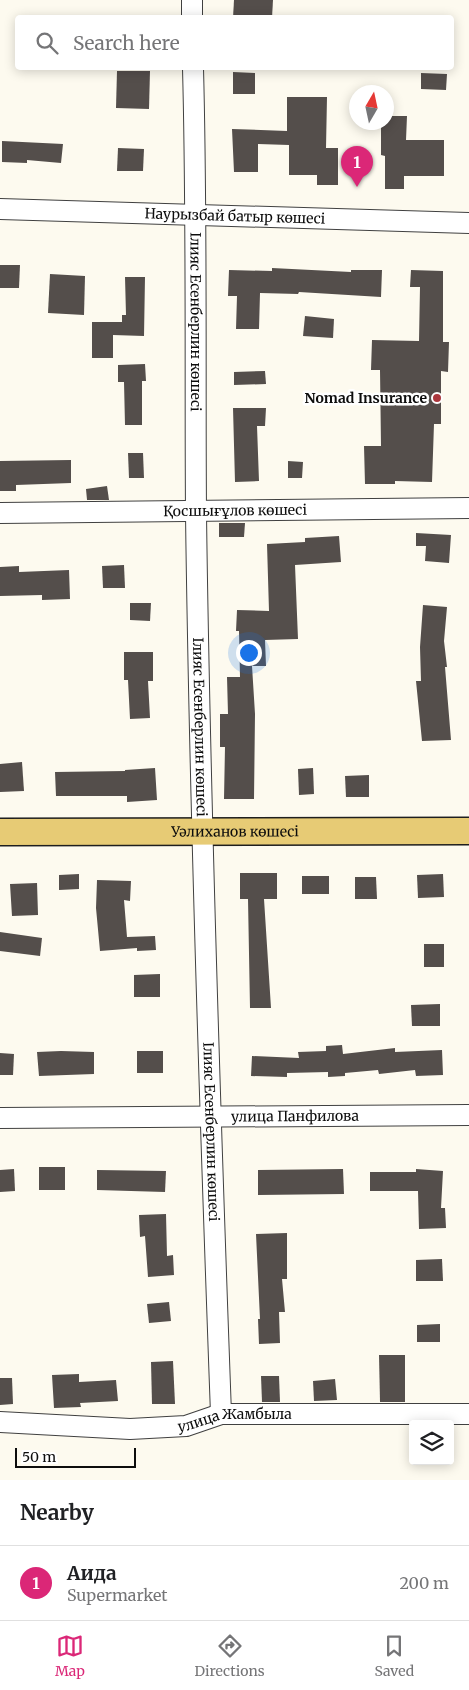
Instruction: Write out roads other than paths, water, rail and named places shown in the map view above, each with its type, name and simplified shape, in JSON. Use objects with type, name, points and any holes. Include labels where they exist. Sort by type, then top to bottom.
[{"type":"main road","name":"Уәлиханов көшесі","points":[[0,832],[469,831]]},
{"type":"street","points":[[192,0],[192,15]]},
{"type":"street","name":"Ілияс Есенберлин көшесі","points":[[194,70],[196,512],[202,832],[221,1414]]},
{"type":"street","name":"Наурызбай батыр көшесі","points":[[0,209],[469,223]]},
{"type":"street","name":"Қосшығұлов көшесі","points":[[0,513],[469,508]]},
{"type":"street","name":"улица Панфилова","points":[[0,1118],[469,1115]]},
{"type":"street","name":"улица Жамбыла","points":[[0,1422],[130,1430],[186,1426],[221,1414],[469,1414]]},
{"type":"place","name":"Аида","points":[[357,187]]},
{"type":"place","name":"Nomad Insurance","points":[[437,398]]}]
